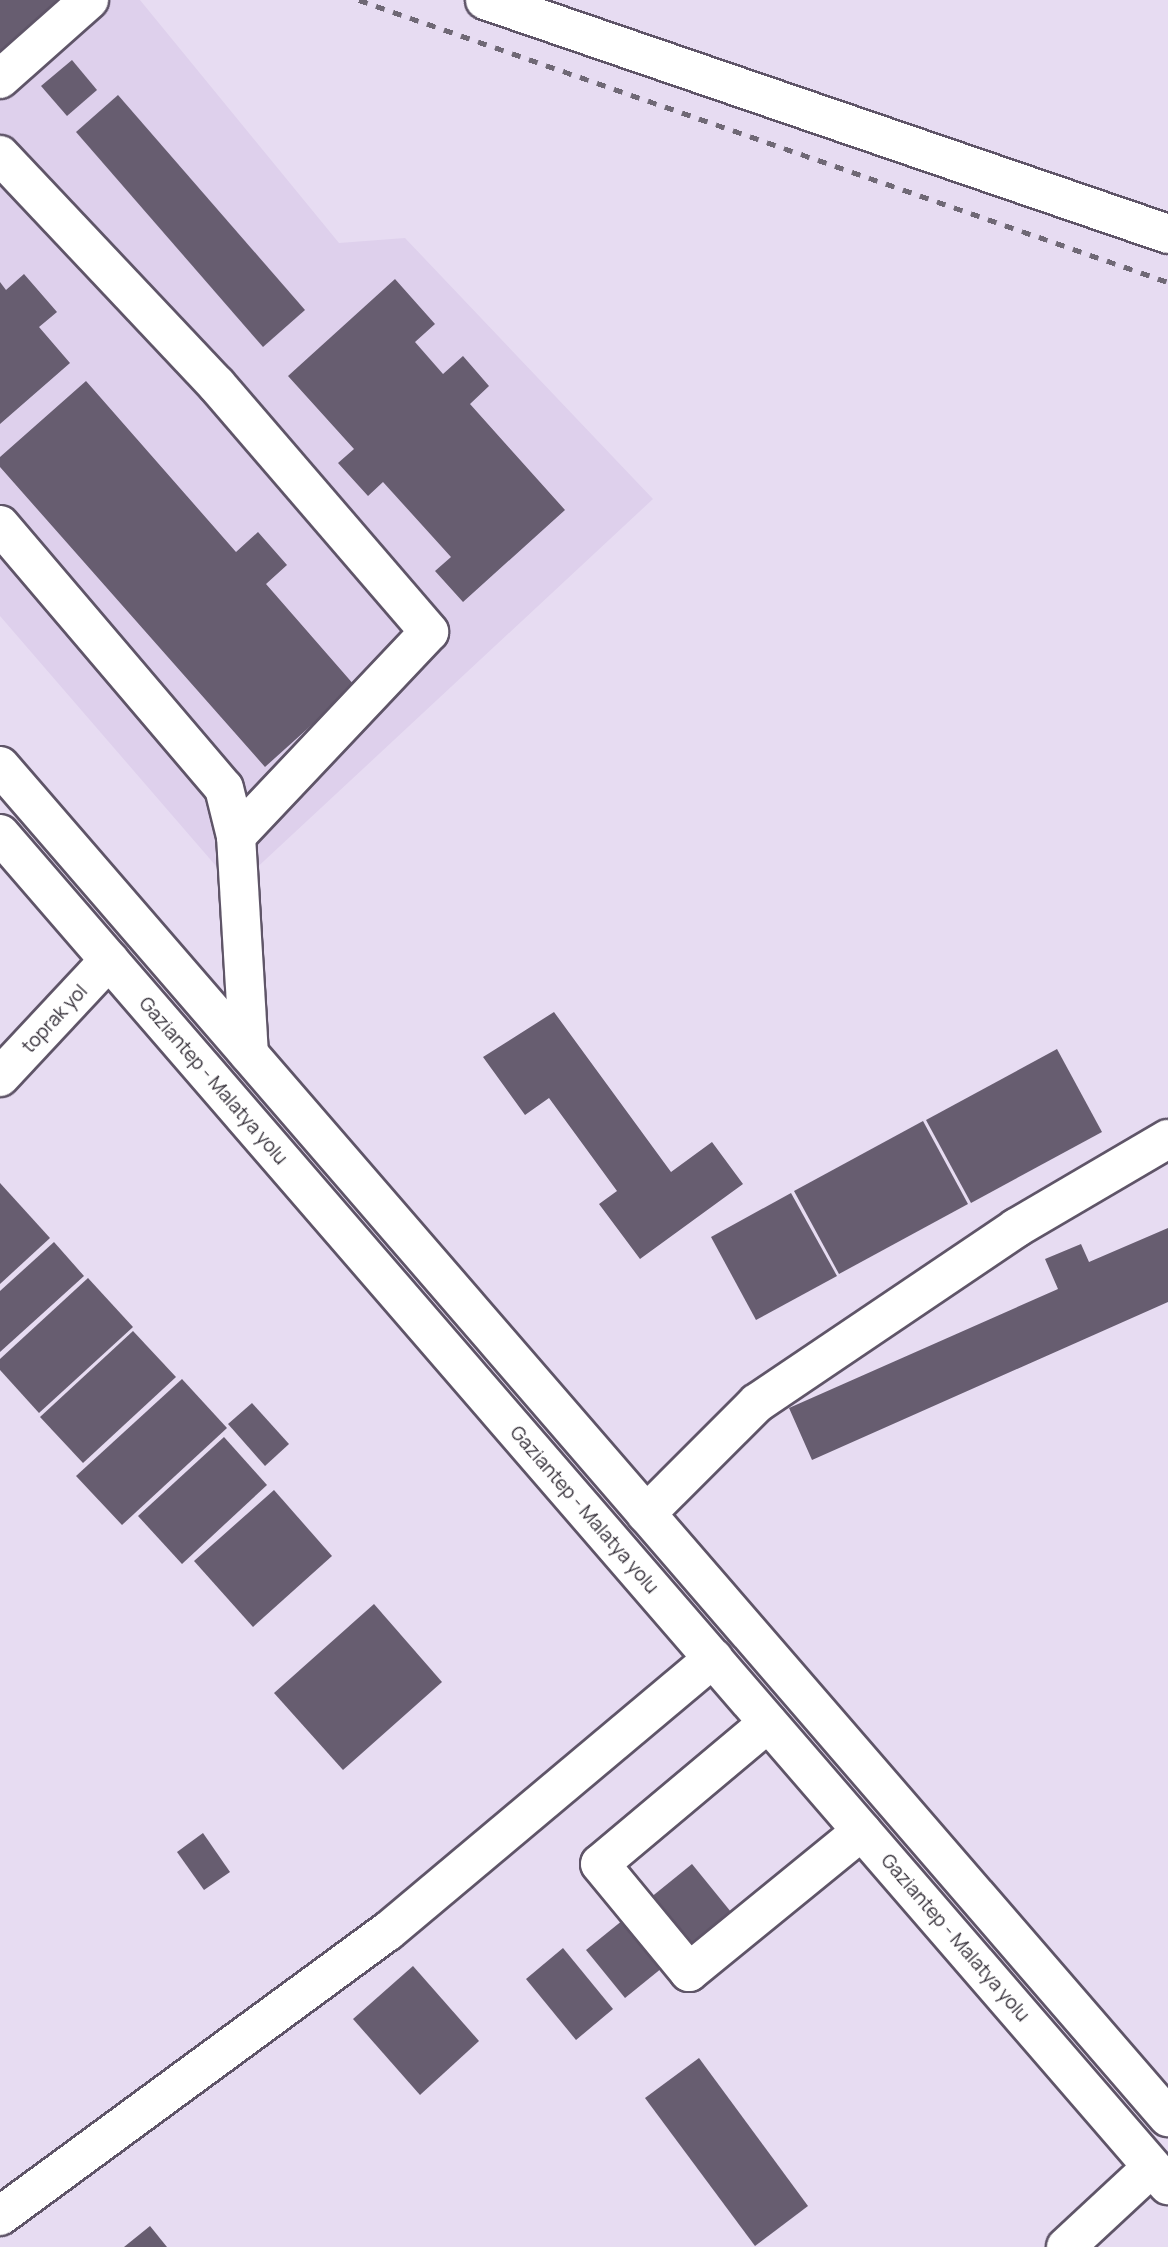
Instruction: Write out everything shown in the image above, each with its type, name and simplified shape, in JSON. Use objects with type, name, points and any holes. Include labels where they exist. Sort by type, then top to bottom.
[{"type":"main road","points":[[0,79],[89,0]]},
{"type":"main road","points":[[485,0],[1168,234]]},
{"type":"main road","points":[[0,155],[216,384],[429,632],[236,836]]},
{"type":"main road","points":[[0,525],[224,788],[236,836],[248,1054]]},
{"type":"main road","points":[[0,766],[1168,2117]]},
{"type":"main road","name":"Gaziantep - Malatya yolu","points":[[0,834],[1160,2176]]},
{"type":"main road","name":"toprak yol","points":[[0,1077],[110,960]]},
{"type":"main road","points":[[646,1514],[757,1403],[1016,1228],[1168,1139]]},
{"type":"main road","points":[[0,2216],[387,1932],[713,1658]]},
{"type":"main road","points":[[768,1723],[600,1864],[689,1972],[862,1831]]},
{"type":"main road","points":[[1066,2247],[1160,2176]]},
{"type":"shaded area","points":[[0,0],[140,0],[339,243],[405,238],[653,499],[235,888],[0,616]]},
{"type":"building","points":[[0,0],[79,0],[9,62],[0,52]]},
{"type":"building","points":[[72,60],[97,90],[67,116],[41,86]]},
{"type":"building","points":[[118,95],[305,310],[263,347],[76,132]]},
{"type":"building","points":[[24,274],[57,312],[39,327],[70,363],[0,424],[0,282],[6,290]]},
{"type":"building","points":[[395,279],[435,324],[415,342],[443,374],[463,356],[489,386],[470,404],[565,510],[463,602],[435,571],[451,557],[383,482],[368,496],[338,463],[354,449],[288,376]]},
{"type":"building","points":[[86,381],[236,552],[258,532],[287,565],[266,584],[355,686],[265,767],[0,467],[0,457]]},
{"type":"building","points":[[554,1012],[671,1172],[712,1142],[743,1184],[640,1259],[599,1204],[617,1191],[549,1098],[525,1115],[483,1057]]},
{"type":"building","points":[[1057,1049],[1102,1132],[971,1203],[926,1120]]},
{"type":"building","points":[[923,1121],[968,1204],[839,1274],[794,1191]]},
{"type":"building","points":[[0,1183],[50,1238],[0,1284]]},
{"type":"building","points":[[791,1193],[837,1276],[756,1320],[711,1237]]},
{"type":"building","points":[[1168,1228],[1168,1302],[812,1460],[789,1408],[1058,1289],[1045,1259],[1081,1244],[1089,1262]]},
{"type":"building","points":[[54,1242],[84,1276],[0,1352],[0,1291]]},
{"type":"building","points":[[88,1278],[133,1327],[39,1413],[0,1370],[0,1359]]},
{"type":"building","points":[[133,1331],[176,1377],[83,1463],[40,1417]]},
{"type":"building","points":[[182,1379],[227,1428],[122,1525],[76,1476]]},
{"type":"building","points":[[252,1403],[289,1444],[265,1466],[228,1424]]},
{"type":"building","points":[[224,1437],[267,1485],[182,1564],[138,1516]]},
{"type":"building","points":[[274,1490],[332,1556],[253,1627],[194,1561]]},
{"type":"building","points":[[374,1604],[442,1682],[343,1770],[274,1693]]},
{"type":"building","points":[[203,1833],[230,1872],[204,1890],[177,1852]]},
{"type":"building","points":[[692,1864],[731,1912],[625,1998],[586,1950]]},
{"type":"building","points":[[563,1948],[613,2009],[576,2040],[526,1979]]},
{"type":"building","points":[[413,1966],[479,2041],[420,2095],[353,2019]]},
{"type":"building","points":[[699,2058],[808,2206],[755,2246],[645,2098]]},
{"type":"building","points":[[150,2226],[167,2247],[124,2247]]},
{"type":"railway","points":[[359,0],[1168,282]]}]
